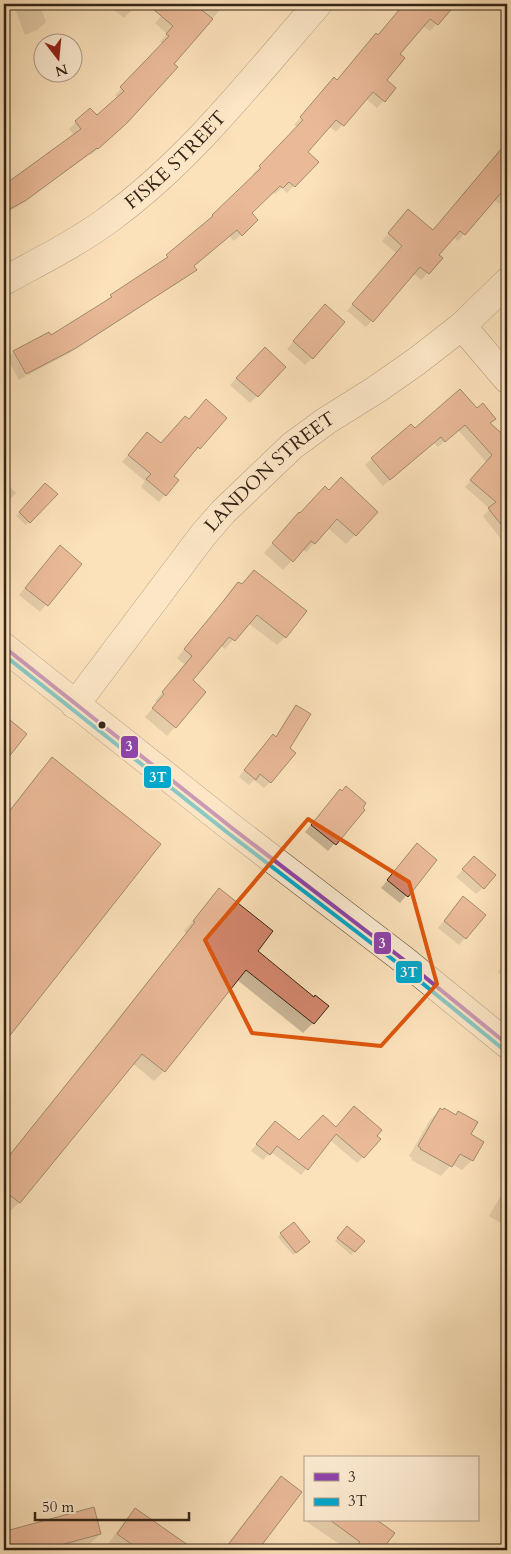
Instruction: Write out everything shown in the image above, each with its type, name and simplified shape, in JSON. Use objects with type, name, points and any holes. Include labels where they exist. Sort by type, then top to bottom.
[{"type":"street","name":"FISKE STREET","points":[[4,281],[111,218],[156,182],[199,140],[318,4]]},
{"type":"street","name":"LANDON STREET","points":[[75,705],[186,557],[223,512],[292,446],[326,421],[378,389],[417,361],[462,326],[507,282]]},
{"type":"street","points":[[462,326],[507,380]]},
{"type":"street","points":[[4,648],[251,844],[404,960],[507,1044]]},
{"type":"highlighted area","points":[[308,819],[409,882],[437,984],[381,1046],[252,1033],[205,940]]},
{"type":"building","points":[[147,4],[194,4],[213,19],[174,64],[178,67],[127,123],[98,149],[25,201],[4,212],[4,185],[81,129],[75,121],[90,108],[97,115],[124,91],[120,87],[169,36],[166,34],[173,26]]},
{"type":"building","points":[[404,4],[456,4],[438,25],[430,19],[400,54],[405,58],[387,80],[396,88],[385,102],[373,92],[344,126],[336,120],[308,152],[319,162],[295,187],[289,182],[283,188],[280,186],[252,213],[258,220],[242,236],[237,230],[194,266],[197,270],[76,348],[26,374],[13,351],[49,332],[51,335],[112,297],[110,295],[168,257],[166,255],[213,216],[261,168],[259,166],[303,120],[300,117],[334,77],[337,80],[376,33],[378,35]]},
{"type":"building","points":[[507,142],[507,186],[465,235],[460,231],[439,255],[443,258],[429,274],[420,267],[373,322],[352,304],[402,246],[388,233],[408,209],[433,230]]},
{"type":"building","points":[[325,304],[345,322],[313,359],[293,341]]},
{"type":"building","points":[[265,347],[286,367],[258,397],[236,378]]},
{"type":"building","points":[[460,389],[477,408],[483,403],[496,419],[490,423],[507,438],[507,532],[488,508],[496,502],[470,480],[492,455],[465,425],[445,442],[441,437],[390,480],[371,458],[411,424],[415,428]]},
{"type":"building","points":[[206,399],[227,418],[200,449],[198,447],[174,476],[179,480],[166,496],[146,479],[151,474],[128,455],[147,432],[161,443],[185,416],[189,419]]},
{"type":"building","points":[[341,477],[378,512],[356,536],[337,519],[315,544],[311,541],[293,562],[272,543],[325,486],[329,490]]},
{"type":"building","points":[[45,483],[58,494],[30,523],[19,512]]},
{"type":"building","points":[[60,545],[82,564],[48,606],[25,588]]},
{"type":"building","points":[[254,570],[307,611],[286,638],[257,615],[235,641],[229,637],[193,680],[206,692],[176,728],[152,708],[164,694],[162,692],[192,656],[184,649],[238,582],[242,584]]},
{"type":"building","points":[[296,705],[311,714],[290,748],[296,753],[271,783],[260,774],[256,780],[244,770],[273,734],[276,737]]},
{"type":"building","points":[[4,715],[27,734],[4,763]]},
{"type":"building","points":[[52,757],[161,844],[4,1043],[4,818]]},
{"type":"building","points":[[346,786],[366,803],[363,808],[365,810],[336,845],[311,825],[340,789],[342,791]]},
{"type":"building","points":[[417,843],[437,860],[408,897],[387,880]]},
{"type":"building","points":[[474,856],[496,875],[484,889],[462,869]]},
{"type":"building","points":[[219,888],[273,931],[258,951],[314,997],[315,995],[329,1006],[314,1024],[246,970],[165,1072],[142,1054],[20,1203],[4,1191],[4,1162],[195,922],[193,921]]},
{"type":"building","points":[[463,896],[486,915],[466,939],[444,921]]},
{"type":"building","points":[[354,1106],[382,1130],[377,1136],[381,1139],[364,1158],[336,1134],[308,1170],[277,1146],[270,1155],[256,1144],[275,1121],[299,1140],[323,1115],[336,1127]]},
{"type":"building","points":[[440,1108],[443,1110],[444,1108],[456,1115],[458,1111],[478,1122],[471,1134],[484,1142],[473,1161],[460,1154],[452,1167],[420,1149],[418,1146]]},
{"type":"building","points":[[294,1222],[310,1242],[296,1253],[280,1233]]},
{"type":"building","points":[[347,1226],[365,1241],[355,1252],[337,1238]]},
{"type":"building","points":[[281,1476],[302,1492],[258,1550],[224,1550]]},
{"type":"building","points":[[94,1507],[101,1534],[42,1550],[11,1550],[6,1531]]},
{"type":"building","points":[[135,1508],[195,1550],[140,1550],[117,1534]]},
{"type":"building","points":[[333,1522],[380,1522],[395,1533],[382,1550],[354,1550],[360,1542]]},
{"type":"transit line","name":"3","points":[[4,647],[232,828],[404,960],[507,1044]]},
{"type":"transit line","name":"3T","points":[[4,655],[228,833],[400,965],[503,1049]]}]
